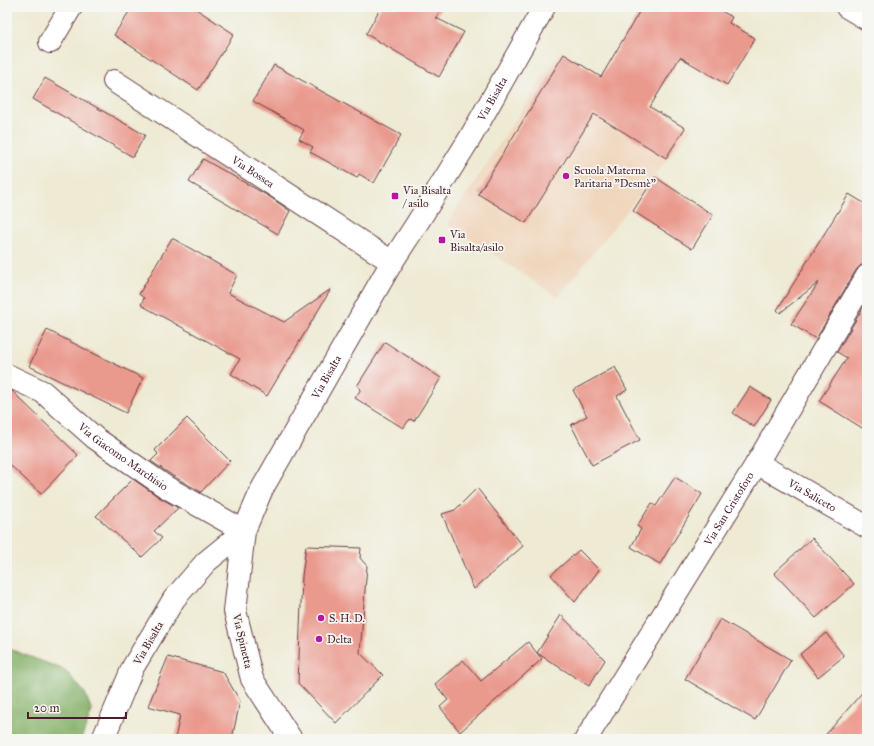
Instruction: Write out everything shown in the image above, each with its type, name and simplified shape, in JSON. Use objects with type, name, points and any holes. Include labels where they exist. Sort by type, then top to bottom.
[{"type":"street","points":[[50,42],[72,7]]},
{"type":"street","name":"Via Bisalta","points":[[103,739],[134,667],[174,599],[206,562],[244,531],[262,489],[392,262],[470,138],[544,7]]},
{"type":"street","points":[[848,7],[867,19]]},
{"type":"street","name":"Via Bossea","points":[[114,81],[392,262]]},
{"type":"street","name":"Via San Cristoforo","points":[[586,739],[757,463],[867,276]]},
{"type":"street","name":"Via Giacomo Marchisio","points":[[7,375],[43,392],[95,438],[166,487],[244,531]]},
{"type":"street","name":"Via Saliceto","points":[[757,463],[867,528]]},
{"type":"street","name":"Via Spinetta","points":[[244,531],[235,611],[252,679],[291,739]]},
{"type":"shaded area","name":"Scuola Materna Paritaria \"Desmè\"","points":[[561,51],[692,129],[558,297],[447,224]]},
{"type":"green space","points":[[7,648],[65,670],[85,693],[92,711],[81,739],[7,739]]},
{"type":"building","points":[[132,7],[193,7],[234,34],[198,90],[114,35]]},
{"type":"building","points":[[381,7],[442,7],[436,18],[464,32],[439,77],[366,34]]},
{"type":"building","points":[[642,7],[714,7],[732,17],[729,23],[755,38],[727,85],[680,57],[650,107],[685,128],[666,158],[594,114],[526,223],[478,194],[564,54],[601,77]]},
{"type":"building","points":[[274,65],[401,135],[374,183],[359,174],[357,178],[310,152],[313,147],[299,139],[304,130],[253,101]]},
{"type":"building","points":[[45,78],[145,135],[133,157],[33,99]]},
{"type":"building","points":[[203,159],[270,197],[290,211],[278,234],[189,182]]},
{"type":"building","points":[[655,177],[713,215],[692,249],[633,211]]},
{"type":"building","points":[[849,194],[867,205],[867,264],[861,265],[856,270],[816,339],[791,324],[819,282],[780,313],[777,310]]},
{"type":"building","points":[[172,238],[237,275],[228,293],[284,322],[331,289],[267,396],[231,374],[240,359],[141,305],[144,298],[139,294]]},
{"type":"building","points":[[867,301],[867,431],[819,401],[847,358],[837,352]]},
{"type":"building","points":[[47,330],[143,378],[126,413],[29,366]]},
{"type":"building","points":[[385,342],[441,378],[414,421],[410,419],[403,428],[355,398],[361,389],[357,386]]},
{"type":"building","points":[[615,367],[627,390],[617,396],[640,440],[592,465],[571,425],[587,416],[573,390]]},
{"type":"building","points":[[750,387],[771,400],[754,427],[733,413]]},
{"type":"building","points":[[7,389],[12,391],[78,455],[41,494],[7,462]]},
{"type":"building","points":[[187,418],[230,461],[201,492],[151,461],[158,454],[155,450]]},
{"type":"building","points":[[675,477],[702,494],[660,564],[631,547],[641,529],[637,526],[652,503],[656,506]]},
{"type":"building","points":[[133,479],[178,508],[154,531],[162,538],[142,557],[96,516]]},
{"type":"building","points":[[477,488],[523,546],[474,589],[442,514],[455,510]]},
{"type":"building","points":[[812,538],[854,584],[816,618],[774,573]]},
{"type":"building","points":[[306,546],[361,548],[360,558],[367,566],[360,653],[383,675],[336,723],[298,683],[302,576]]},
{"type":"building","points":[[579,550],[599,570],[575,602],[551,575]]},
{"type":"building","points":[[561,615],[605,660],[589,686],[537,653]]},
{"type":"building","points":[[720,619],[791,660],[755,720],[685,679]]},
{"type":"building","points":[[826,633],[844,656],[818,677],[800,654]]},
{"type":"building","points":[[528,642],[542,659],[460,732],[440,707],[448,700],[435,684],[463,660],[481,681]]},
{"type":"building","points":[[168,657],[223,672],[240,701],[232,739],[175,739],[180,715],[148,706]]},
{"type":"building","points":[[867,687],[867,739],[822,739]]},
{"type":"place","name":"Scuola Materna Paritaria \"Desmè\"","points":[[566,176]]},
{"type":"place","name":"Via Bisalta / asilo","points":[[395,196]]},
{"type":"place","name":"Via Bisalta/asilo","points":[[442,240]]},
{"type":"place","name":"S. H. D.","points":[[321,618]]},
{"type":"place","name":"Delta","points":[[319,639]]}]
